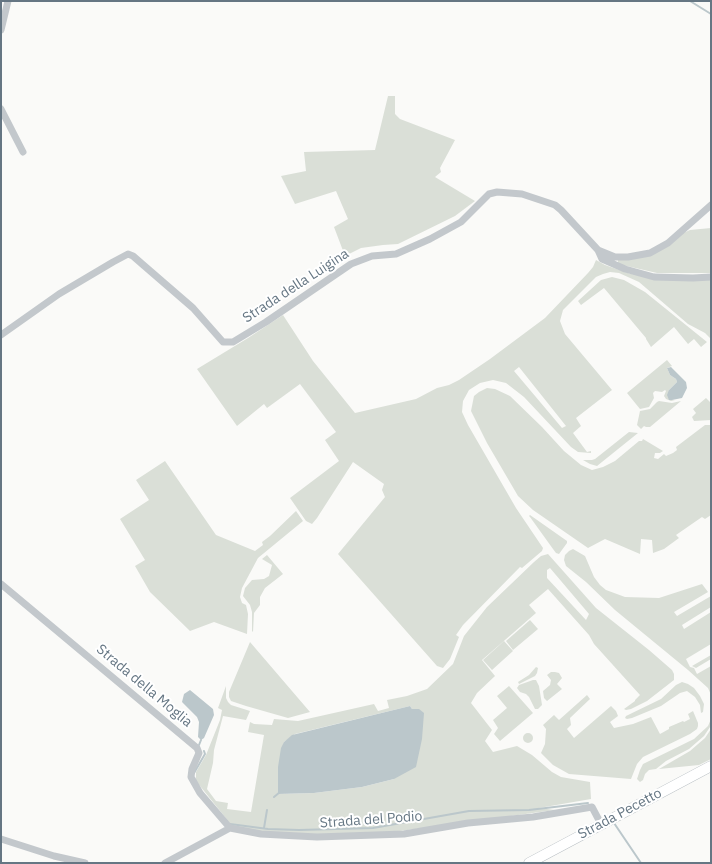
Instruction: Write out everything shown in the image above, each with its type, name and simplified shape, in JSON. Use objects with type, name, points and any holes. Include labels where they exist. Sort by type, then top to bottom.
[{"type":"main road","name":"Strada Pecetto","points":[[529,863],[711,766]]},
{"type":"street","points":[[1,30],[8,1]]},
{"type":"street","points":[[1,109],[23,152]]},
{"type":"street","name":"Strada della Luigina","points":[[1,335],[59,294],[128,254],[133,256],[193,308],[223,342],[233,342],[351,264],[372,256],[396,254],[430,239],[456,225],[489,194],[502,191],[522,194],[555,205],[598,250],[600,257],[625,269],[649,276],[711,277]]},
{"type":"street","points":[[598,250],[615,257],[628,257],[650,253],[668,243],[711,205]]},
{"type":"street","name":"Strada della Moglia","points":[[1,584],[197,748],[199,753],[192,769],[191,777],[200,793],[230,828]]},
{"type":"street","name":"Strada del Podio","points":[[230,828],[261,834],[317,838],[404,834],[468,823],[533,817],[592,807],[601,824]]},
{"type":"street","points":[[165,863],[230,828]]},
{"type":"street","points":[[1,839],[54,856],[85,863]]},
{"type":"shaded area","points":[[388,96],[395,96],[395,114],[400,119],[455,140],[440,168],[441,172],[435,177],[475,201],[455,216],[398,244],[361,248],[345,256],[334,227],[348,219],[336,191],[295,204],[281,176],[306,171],[304,152],[375,150]]},
{"type":"shaded area","points":[[711,228],[711,273],[657,273],[618,264],[618,258],[649,255],[681,234],[690,230]]},
{"type":"shaded area","points":[[596,260],[605,265],[631,274],[711,279],[711,339],[705,333],[688,324],[639,282],[619,273],[610,272],[596,277],[563,310],[560,321],[565,334],[612,390],[576,418],[581,426],[573,433],[587,452],[591,451],[591,453],[578,452],[571,447],[524,397],[506,383],[493,380],[480,383],[469,390],[463,401],[462,412],[468,425],[516,508],[543,548],[542,551],[522,568],[520,567],[463,625],[456,635],[459,637],[450,659],[443,668],[437,666],[338,554],[385,497],[382,490],[384,484],[353,462],[317,518],[312,524],[306,521],[290,498],[339,461],[325,440],[336,432],[300,384],[267,408],[264,404],[237,426],[197,369],[283,315],[313,361],[355,413],[416,399],[437,388],[449,385],[459,380],[545,318],[593,267]],"holes":[[[519,367],[566,426],[562,428],[514,371]]]},
{"type":"shaded area","points":[[612,277],[624,280],[645,292],[707,342],[701,347],[694,339],[688,344],[674,327],[651,347],[646,338],[604,288],[581,305],[578,301],[601,280]]},
{"type":"shaded area","points":[[667,360],[672,366],[667,368],[670,375],[676,379],[677,382],[669,390],[672,400],[675,400],[671,401],[666,399],[664,396],[665,390],[662,392],[655,391],[653,393],[654,398],[649,407],[640,409],[627,393]]},
{"type":"shaded area","points":[[671,367],[686,382],[687,388],[682,398],[669,400],[667,395],[669,390],[677,382],[676,379],[670,375],[667,368]]},
{"type":"shaded area","points":[[487,388],[495,389],[510,396],[564,451],[581,465],[592,470],[603,467],[615,461],[643,439],[663,451],[660,453],[655,453],[654,458],[658,459],[664,454],[666,456],[677,450],[676,447],[705,425],[711,425],[711,515],[705,519],[702,517],[676,535],[679,538],[664,549],[653,553],[652,540],[641,539],[640,554],[605,539],[588,548],[533,510],[518,496],[487,443],[471,411],[474,396]]},
{"type":"shaded area","points":[[706,398],[711,402],[711,420],[694,421],[692,417],[696,413],[693,409]]},
{"type":"shaded area","points":[[659,401],[672,403],[681,401],[650,427],[644,426],[641,429],[637,425],[640,411],[650,409]]},
{"type":"shaded area","points":[[629,432],[638,433],[597,466],[583,460],[595,459]]},
{"type":"shaded area","points":[[165,461],[216,535],[255,551],[263,545],[262,542],[296,511],[303,521],[258,558],[242,588],[240,597],[242,603],[246,605],[248,614],[247,634],[214,622],[190,631],[150,592],[135,566],[145,560],[120,519],[149,500],[136,480]]},
{"type":"shaded area","points":[[530,515],[567,541],[559,554],[553,549],[529,516]]},
{"type":"shaded area","points":[[573,549],[585,556],[594,577],[600,585],[606,590],[625,597],[659,598],[702,584],[708,592],[674,612],[677,616],[711,596],[711,607],[682,625],[684,629],[711,612],[711,644],[686,659],[690,667],[694,668],[697,674],[711,666],[711,695],[708,688],[688,670],[615,610],[586,582],[566,566],[564,560],[565,555]]},
{"type":"shaded area","points":[[548,554],[596,608],[649,650],[672,670],[674,674],[674,680],[647,701],[631,709],[624,709],[635,701],[640,695],[594,644],[589,635],[548,589],[529,605],[536,613],[482,660],[495,676],[477,693],[471,703],[492,730],[485,741],[493,752],[517,746],[532,755],[552,772],[561,777],[590,782],[591,799],[539,808],[555,810],[400,831],[342,835],[261,833],[233,827],[196,781],[196,772],[206,755],[220,720],[222,710],[218,708],[226,686],[226,698],[228,702],[231,705],[250,711],[246,720],[223,716],[214,750],[213,763],[207,789],[216,801],[228,803],[227,809],[251,812],[264,735],[248,732],[250,722],[254,724],[272,725],[274,719],[298,721],[374,704],[378,711],[389,708],[387,700],[407,696],[427,689],[453,664],[464,636],[487,607],[541,556]],"holes":[[[550,568],[589,614],[586,620],[547,578],[547,570]],[[410,706],[412,709],[394,779],[362,787],[314,793],[278,794],[284,742],[295,734]]]},
{"type":"shaded area","points":[[267,555],[283,574],[265,588],[260,597],[260,605],[254,613],[253,632],[252,612],[250,605],[243,596],[245,588],[252,580],[264,579],[269,576],[272,565],[262,559]]},
{"type":"shaded area","points":[[530,620],[538,629],[513,650],[506,641]]},
{"type":"shaded area","points":[[504,641],[513,651],[492,670],[483,660]]},
{"type":"shaded area","points":[[250,642],[310,712],[288,718],[231,701],[229,692]]},
{"type":"shaded area","points":[[711,655],[711,659],[696,668],[692,666]]},
{"type":"shaded area","points":[[536,667],[538,668],[535,676],[519,684],[518,682],[529,675]]},
{"type":"shaded area","points":[[551,672],[559,673],[562,678],[557,684],[562,689],[547,701],[544,698],[543,691],[550,685],[551,680],[547,675]]},
{"type":"shaded area","points":[[536,680],[539,686],[542,705],[538,709],[535,709],[526,694],[520,692],[517,688],[519,685]]},
{"type":"shaded area","points":[[682,682],[694,688],[700,696],[704,704],[703,712],[701,713],[700,705],[695,697],[687,691],[680,693],[661,706],[632,718],[625,718],[626,716],[661,699],[676,685]]},
{"type":"shaded area","points":[[509,686],[533,713],[500,741],[494,734],[498,728],[493,720],[507,708],[497,696]]},
{"type":"shaded area","points":[[190,690],[213,709],[214,715],[204,738],[201,740],[198,737],[199,722],[197,717],[182,702],[184,694]]},
{"type":"shaded area","points":[[587,695],[590,699],[570,718],[571,725],[567,729],[574,738],[611,706],[616,711],[618,716],[610,722],[614,728],[633,724],[651,717],[660,734],[669,729],[669,727],[690,719],[688,714],[693,711],[698,726],[697,729],[690,734],[643,757],[637,764],[631,779],[569,774],[553,765],[541,753],[545,744],[546,729],[543,725],[554,715],[559,720]]},
{"type":"shaded area","points":[[410,706],[412,709],[419,709],[424,713],[422,739],[416,767],[394,779],[362,787],[314,793],[278,794],[278,767],[281,748],[284,742],[292,735]]},
{"type":"shaded area","points":[[711,719],[710,727],[704,736],[689,749],[666,761],[656,769],[649,770],[640,782],[637,779],[643,764],[694,739],[708,726]]},
{"type":"shaded area","points":[[711,729],[711,759],[699,765],[659,769],[690,751],[705,738]]},
{"type":"shaded area","points":[[526,733],[530,733],[533,738],[530,743],[526,743],[523,740],[523,736]]},
{"type":"waterway","points":[[690,1],[711,14]]},
{"type":"waterway","points":[[199,745],[201,740]]},
{"type":"waterway","points":[[194,773],[205,754],[204,751]]},
{"type":"waterway","points":[[274,797],[280,792]]},
{"type":"waterway","points":[[230,824],[268,829],[299,830],[373,828],[469,811],[529,810],[588,803]]},
{"type":"waterway","points":[[264,828],[267,810]]},
{"type":"waterway","points":[[614,823],[641,863]]}]
